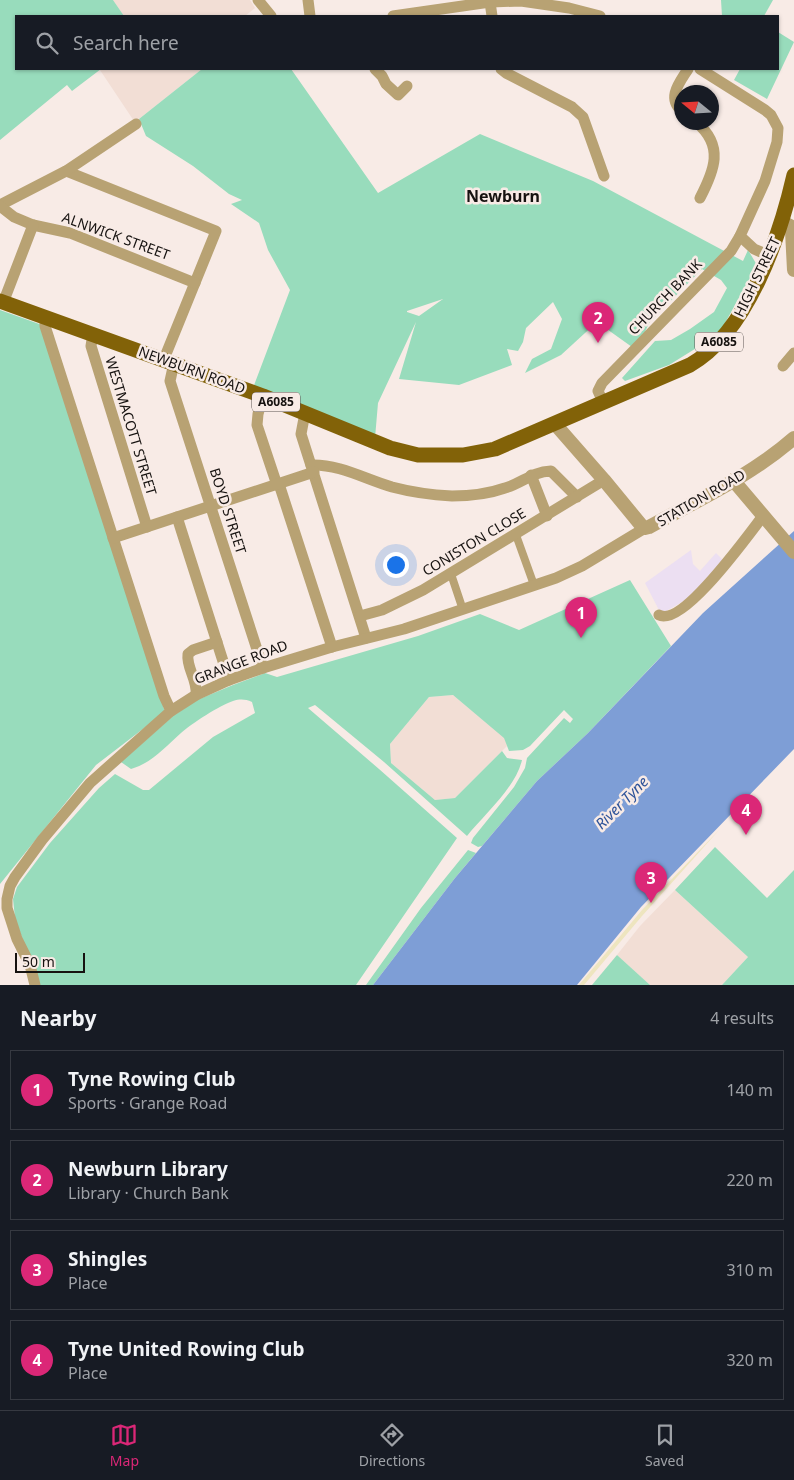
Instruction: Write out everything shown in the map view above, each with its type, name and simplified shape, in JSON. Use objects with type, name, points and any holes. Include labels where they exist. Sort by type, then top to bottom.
[{"type":"main road","name":"HIGH STREET","points":[[555,424],[690,364],[702,358],[715,347],[732,326],[770,256],[782,222],[794,175]]},
{"type":"main road","name":"NEWBURN ROAD","points":[[2,302],[263,396],[403,452],[432,456],[463,455],[495,450],[555,424]]},
{"type":"street","points":[[258,0],[269,15]]},
{"type":"street","points":[[308,0],[310,15]]},
{"type":"street","points":[[400,15],[490,2],[521,1],[571,4],[598,15]]},
{"type":"street","points":[[490,2],[492,15]]},
{"type":"street","points":[[376,70],[386,84],[398,95],[407,86]]},
{"type":"street","points":[[502,70],[572,106],[578,112],[582,117],[604,176]]},
{"type":"street","points":[[679,85],[687,70]]},
{"type":"street","name":"CHURCH BANK","points":[[602,402],[598,391],[602,383],[731,251],[740,236],[765,181],[777,142],[778,128],[771,115],[702,70]]},
{"type":"street","points":[[0,205],[66,171],[136,124]]},
{"type":"street","points":[[700,198],[714,168],[715,159],[713,148],[702,130]]},
{"type":"street","name":"BOYD STREET","points":[[66,171],[216,231],[168,361],[170,381],[263,668]]},
{"type":"street","name":"ALNWICK STREET","points":[[0,205],[14,217],[33,225],[70,233],[196,282]]},
{"type":"street","points":[[782,222],[790,226],[792,231],[794,270]]},
{"type":"street","points":[[2,302],[33,225]]},
{"type":"street","points":[[740,236],[754,249],[770,256]]},
{"type":"street","points":[[45,316],[45,326],[164,696],[171,711]]},
{"type":"street","name":"WESTMACOTT STREET","points":[[93,334],[91,346],[147,527]]},
{"type":"street","points":[[783,366],[794,353]]},
{"type":"street","points":[[263,396],[257,425],[332,647]]},
{"type":"street","points":[[305,414],[301,434],[366,638]]},
{"type":"street","name":"STATION ROAD","points":[[555,424],[645,528],[777,453],[794,438]]},
{"type":"street","points":[[113,538],[278,485],[313,468],[326,464],[392,487],[418,493],[452,496],[478,495],[506,488],[532,475],[551,471],[577,498]]},
{"type":"street","name":"CONISTON CLOSE","points":[[532,475],[546,516]]},
{"type":"street","name":"CONISTON CLOSE","points":[[360,616],[382,610],[423,590],[604,480]]},
{"type":"street","points":[[732,480],[794,552]]},
{"type":"street","points":[[659,615],[663,618],[668,617],[683,608],[726,564],[763,516]]},
{"type":"street","points":[[177,517],[229,680]]},
{"type":"street","name":"GRANGE ROAD","points":[[35,985],[30,965],[17,939],[7,908],[10,886],[42,840],[90,783],[171,711],[196,695],[229,680],[263,668],[332,647],[404,629],[556,578],[582,566],[645,528]]},
{"type":"street","points":[[516,535],[534,585]]},
{"type":"street","points":[[451,574],[463,610]]},
{"type":"street","points":[[196,695],[197,687],[188,662],[188,654],[193,650],[217,642]]},
{"type":"shaded area","points":[[113,0],[250,0],[255,8],[246,15],[123,15]]},
{"type":"shaded area","points":[[100,70],[201,70],[139,119],[136,124]]},
{"type":"shaded area","points":[[691,550],[693,564],[700,571],[716,553],[723,560],[694,595],[661,614],[645,583]]},
{"type":"shaded area","points":[[453,695],[505,738],[507,746],[455,798],[435,800],[391,763],[390,744],[429,697]]},
{"type":"shaded area","points":[[675,890],[748,957],[722,985],[650,985],[617,955],[640,926]]},
{"type":"green space","points":[[0,0],[113,0],[123,15],[15,15],[15,70],[100,70],[72,91],[67,85],[0,140]]},
{"type":"green space","points":[[721,0],[773,0],[765,15],[722,15]]},
{"type":"green space","points":[[779,33],[794,42],[767,99],[734,80],[739,70],[779,70]]},
{"type":"green space","points":[[201,70],[292,70],[378,193],[480,134],[593,181],[743,261],[748,250],[757,265],[719,334],[669,365],[625,381],[622,378],[655,341],[671,340],[714,312],[727,288],[721,280],[702,269],[649,323],[645,332],[632,347],[597,322],[561,355],[525,373],[532,359],[551,349],[562,319],[553,302],[526,328],[523,342],[518,351],[507,349],[512,365],[459,385],[399,379],[416,322],[378,403],[375,438],[253,388],[290,290],[268,250],[259,223],[231,204],[242,200],[229,194],[193,166],[146,136],[139,119]],"holes":[[[443,299],[419,316],[407,311]]]},
{"type":"green space","points":[[0,310],[42,325],[165,712],[96,765],[0,884]]},
{"type":"green space","points":[[630,580],[671,646],[588,733],[537,781],[482,846],[478,847],[471,843],[473,838],[514,787],[525,768],[527,758],[564,718],[570,723],[573,719],[564,710],[530,746],[523,750],[509,751],[504,738],[453,695],[429,697],[390,744],[391,763],[435,800],[455,798],[502,751],[507,758],[522,760],[519,770],[499,800],[467,836],[384,762],[315,705],[308,708],[457,838],[356,985],[39,985],[15,918],[13,899],[17,887],[50,843],[99,788],[115,774],[143,790],[149,790],[213,737],[255,713],[252,702],[247,700],[227,703],[181,733],[145,763],[131,769],[121,762],[173,716],[197,700],[265,673],[277,677],[418,636],[480,614],[519,630]]},
{"type":"green space","points":[[715,847],[767,898],[794,870],[794,985],[722,985],[748,957],[675,890]]},
{"type":"green space","points":[[468,850],[476,853],[373,985],[366,985],[421,908]]},
{"type":"green space","points":[[617,955],[650,985],[592,985]]},
{"type":"sand","points":[[720,829],[642,916],[584,985],[579,985],[642,910]]},
{"type":"water","name":"River Tyne","points":[[794,531],[794,749],[641,907],[577,985],[373,985],[455,878],[537,781],[588,733],[703,613]]},
{"type":"place","name":"Newburn Library","points":[[598,343]]},
{"type":"place","name":"Tyne Rowing Club","points":[[581,638]]},
{"type":"place","name":"Tyne United Rowing Club","points":[[746,835]]},
{"type":"place","name":"Shingles","points":[[651,903]]},
{"type":"district","name":"Newburn","points":[[503,196]]}]
